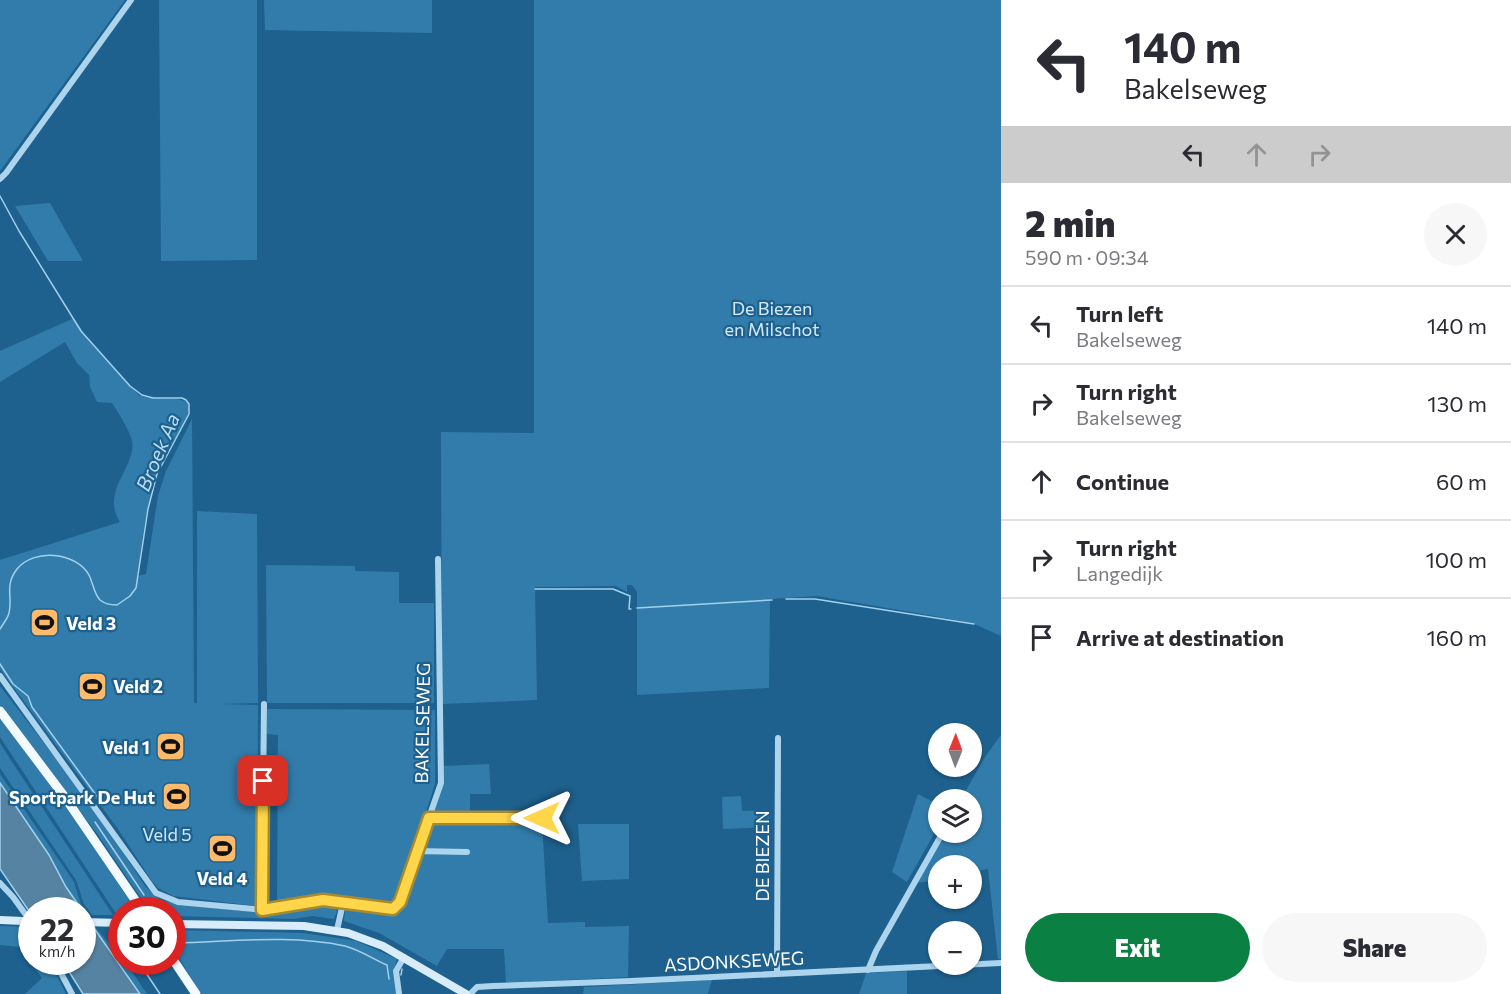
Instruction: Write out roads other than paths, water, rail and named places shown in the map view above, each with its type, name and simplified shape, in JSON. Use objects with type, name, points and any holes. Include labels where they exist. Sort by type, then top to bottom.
[{"type":"main road","points":[[0,711],[64,796],[133,897]]},
{"type":"main road","points":[[183,975],[196,994]]},
{"type":"street","points":[[0,179],[130,0]]},
{"type":"street","name":"BAKELSEWEG","points":[[343,903],[389,909],[397,906],[441,783],[438,559]]},
{"type":"street","points":[[0,676],[156,893],[178,902],[262,910],[318,901],[343,903],[337,930]]},
{"type":"street","points":[[262,910],[264,704]]},
{"type":"street","name":"DE BIEZEN","points":[[777,738],[777,974]]},
{"type":"street","points":[[429,818],[542,818]]},
{"type":"street","points":[[868,970],[876,951],[937,843]]},
{"type":"street","points":[[417,851],[467,852]]},
{"type":"street","points":[[0,883],[18,904]]},
{"type":"street","points":[[0,920],[18,921]]},
{"type":"street","points":[[186,924],[304,926],[337,930],[374,942],[468,994]]},
{"type":"street","points":[[399,994],[396,971],[404,957]]},
{"type":"street","name":"ASDONKSEWEG","points":[[468,994],[479,987],[1001,963]]},
{"type":"street","points":[[62,975],[72,994]]},
{"type":"waterway","name":"Broek Aa","points":[[0,196],[81,331],[130,386],[142,395],[153,398],[182,398],[189,404],[189,414],[157,474],[148,509],[136,588],[130,596],[117,605],[106,603],[98,598],[89,575],[75,561],[54,556],[34,558],[24,562],[13,575],[10,586],[9,613],[0,629]]},
{"type":"waterway","points":[[535,589],[613,589],[630,596],[629,609],[631,609]]},
{"type":"waterway","points":[[786,599],[815,599],[974,624]]},
{"type":"waterway","points":[[637,608],[772,600]]},
{"type":"waterway","name":"Broek Aa","points":[[0,664],[13,684],[28,696],[32,707],[100,802]]},
{"type":"waterway","points":[[95,822],[144,895]]},
{"type":"waterway","points":[[186,943],[260,940],[324,942],[351,948],[387,965],[389,979]]},
{"type":"waterway","points":[[401,975],[402,969]]},
{"type":"waterway","points":[[147,975],[160,994]]},
{"type":"place","name":"Veld 3","points":[[45,623]]},
{"type":"place","name":"Veld 2","points":[[92,686]]},
{"type":"place","name":"Veld 1","points":[[171,747]]},
{"type":"place","name":"Sportpark De Hut","points":[[176,797]]},
{"type":"place","name":"Veld 4","points":[[222,849]]},
{"type":"park label","name":"De Biezen en Milschot","points":[[772,318]]},
{"type":"park label","name":"Veld 5","points":[[167,834]]}]
